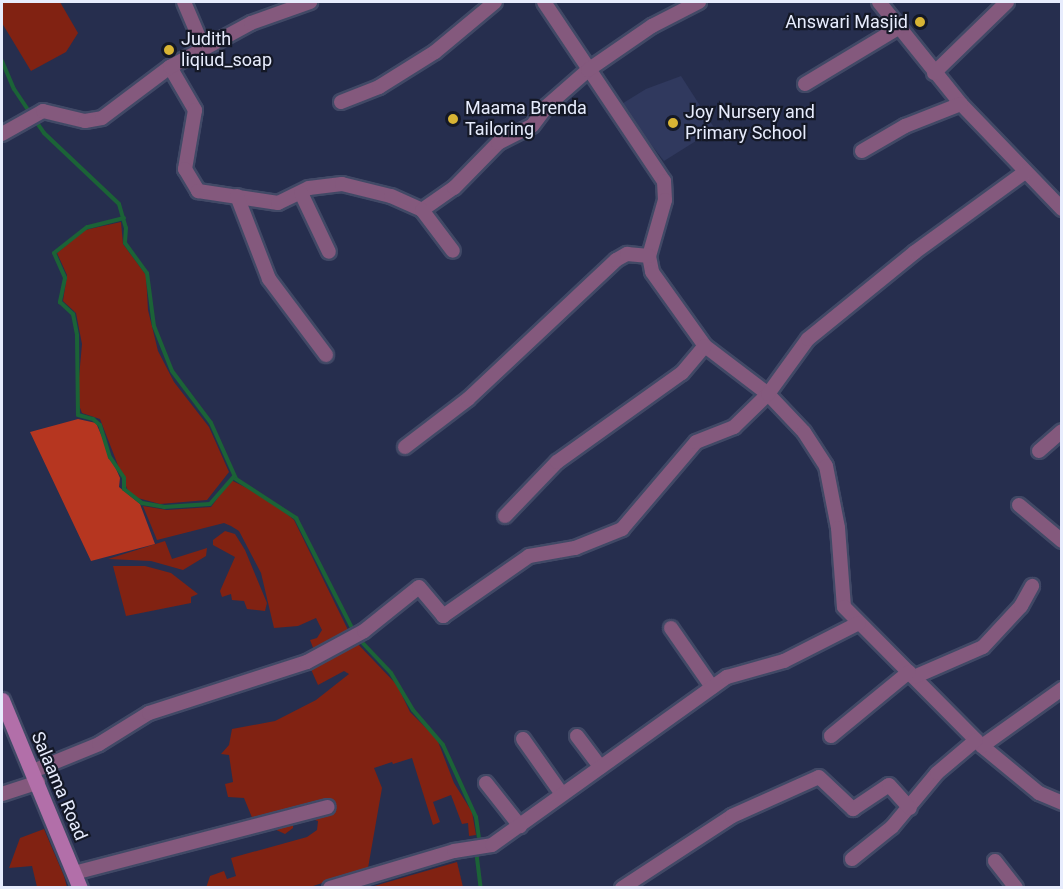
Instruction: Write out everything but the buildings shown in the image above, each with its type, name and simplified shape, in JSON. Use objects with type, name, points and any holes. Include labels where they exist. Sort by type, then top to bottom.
[{"type":"main road","name":"Salaama Road","points":[[2,700],[36,776],[77,880]]},
{"type":"street","points":[[184,2],[204,49]]},
{"type":"street","points":[[2,134],[34,115],[48,111],[85,121],[102,117],[170,67],[252,23],[310,2]]},
{"type":"street","points":[[341,102],[379,87],[435,52],[495,2]]},
{"type":"street","points":[[544,2],[664,181],[665,200],[649,256],[652,272],[705,346],[768,394],[804,432],[826,466],[838,528],[841,597],[844,607],[979,743],[1039,793],[1062,803]]},
{"type":"street","points":[[422,210],[454,188],[498,143],[532,126],[547,106],[588,70],[652,26],[699,2]]},
{"type":"street","points":[[879,2],[961,104],[1062,209]]},
{"type":"street","points":[[934,73],[1007,2]]},
{"type":"street","points":[[805,84],[900,27]]},
{"type":"street","points":[[170,67],[195,110],[185,170],[190,181],[202,193],[278,203],[316,186],[342,184],[391,196],[422,210],[453,251]]},
{"type":"street","points":[[862,151],[905,126],[961,104]]},
{"type":"street","points":[[2,794],[99,744],[149,713],[293,667],[350,639],[364,631],[419,587],[443,616],[529,556],[575,548],[622,529],[696,442],[734,427],[768,394],[808,339],[915,252],[1025,172]]},
{"type":"street","points":[[301,193],[329,252]]},
{"type":"street","points":[[237,196],[269,279],[326,355]]},
{"type":"street","points":[[405,447],[468,399],[616,260],[627,254],[649,256]]},
{"type":"street","points":[[505,516],[557,462],[682,373],[705,346]]},
{"type":"street","points":[[1040,451],[1062,431]]},
{"type":"street","points":[[1019,505],[1062,541]]},
{"type":"street","points":[[831,736],[912,675],[983,647],[1021,606],[1032,586]]},
{"type":"street","points":[[330,888],[492,845],[712,687],[751,668],[784,662],[859,623]]},
{"type":"street","points":[[671,628],[712,687]]},
{"type":"street","points":[[852,859],[910,808],[937,773],[1062,688]]},
{"type":"street","points":[[577,735],[600,767]]},
{"type":"street","points":[[523,739],[562,794]]},
{"type":"street","points":[[622,888],[732,816],[819,777],[853,808],[889,785],[910,808]]},
{"type":"street","points":[[486,783],[520,826]]},
{"type":"street","points":[[77,880],[328,807]]},
{"type":"street","points":[[995,861],[1016,888]]},
{"type":"shaded area","points":[[2,2],[60,2],[78,33],[66,52],[31,71],[2,23]]},
{"type":"shaded area","name":"Joy Nursery and Primary School","points":[[681,76],[715,129],[664,161],[620,105],[646,89]]},
{"type":"shaded area","points":[[121,222],[123,244],[146,275],[148,310],[158,351],[174,382],[209,427],[229,472],[207,500],[160,504],[134,497],[128,491],[100,419],[82,413],[77,400],[82,344],[76,313],[63,301],[67,275],[57,253],[85,230]]},
{"type":"shaded area","points":[[78,419],[96,423],[120,478],[119,487],[140,504],[155,544],[91,561],[30,432]]},
{"type":"shaded area","points":[[231,480],[272,501],[294,520],[350,634],[314,650],[310,640],[317,638],[322,630],[316,618],[298,626],[274,628],[261,573],[239,531],[231,526],[224,523],[157,540],[143,506],[167,510],[211,507]]},
{"type":"shaded area","points":[[225,531],[235,534],[245,550],[267,603],[265,611],[247,609],[244,601],[232,600],[231,594],[222,597],[220,591],[235,557],[213,545],[213,540]]},
{"type":"shaded area","points":[[165,541],[172,559],[207,548],[206,556],[183,570],[151,561],[108,559]]},
{"type":"shaded area","points":[[113,566],[145,566],[171,573],[198,594],[191,597],[191,603],[126,616]]},
{"type":"shaded area","points":[[355,641],[397,685],[410,712],[437,739],[454,783],[472,812],[476,835],[469,836],[468,823],[462,824],[451,795],[433,802],[440,822],[433,825],[412,758],[374,768],[382,788],[368,868],[310,887],[206,888],[210,876],[224,871],[227,879],[236,876],[231,858],[307,837],[317,830],[318,821],[306,817],[293,820],[293,828],[285,834],[270,827],[258,832],[244,798],[228,797],[225,784],[233,782],[229,755],[221,754],[229,745],[232,729],[275,721],[316,700],[349,674],[344,671],[318,685],[309,665]]},
{"type":"shaded area","points":[[44,829],[67,887],[37,887],[32,866],[9,868],[20,838]]},
{"type":"shaded area","points":[[457,862],[463,887],[371,887],[412,875]]},
{"type":"waterway","points":[[2,61],[14,89],[31,114]]},
{"type":"waterway","points":[[35,120],[44,133],[119,204],[126,228],[125,243],[147,273],[154,326],[172,371],[211,423],[236,479],[296,518],[354,632]]},
{"type":"waterway","points":[[124,218],[87,227],[54,253],[65,278],[60,302],[73,314],[77,335],[78,415],[93,419],[100,425],[110,457],[124,478],[124,489],[142,503],[164,507],[210,504],[234,476]]},
{"type":"waterway","points":[[358,638],[391,673],[413,710],[443,745],[476,817],[480,844]]},
{"type":"waterway","points":[[476,850],[481,888]]},
{"type":"place","name":"Answari Masjid","points":[[920,22]]},
{"type":"place","name":"Judith liqiud_soap","points":[[169,50]]},
{"type":"place","name":"Maama Brenda Tailoring","points":[[453,119]]},
{"type":"place","name":"Joy Nursery and Primary School","points":[[673,123]]}]
